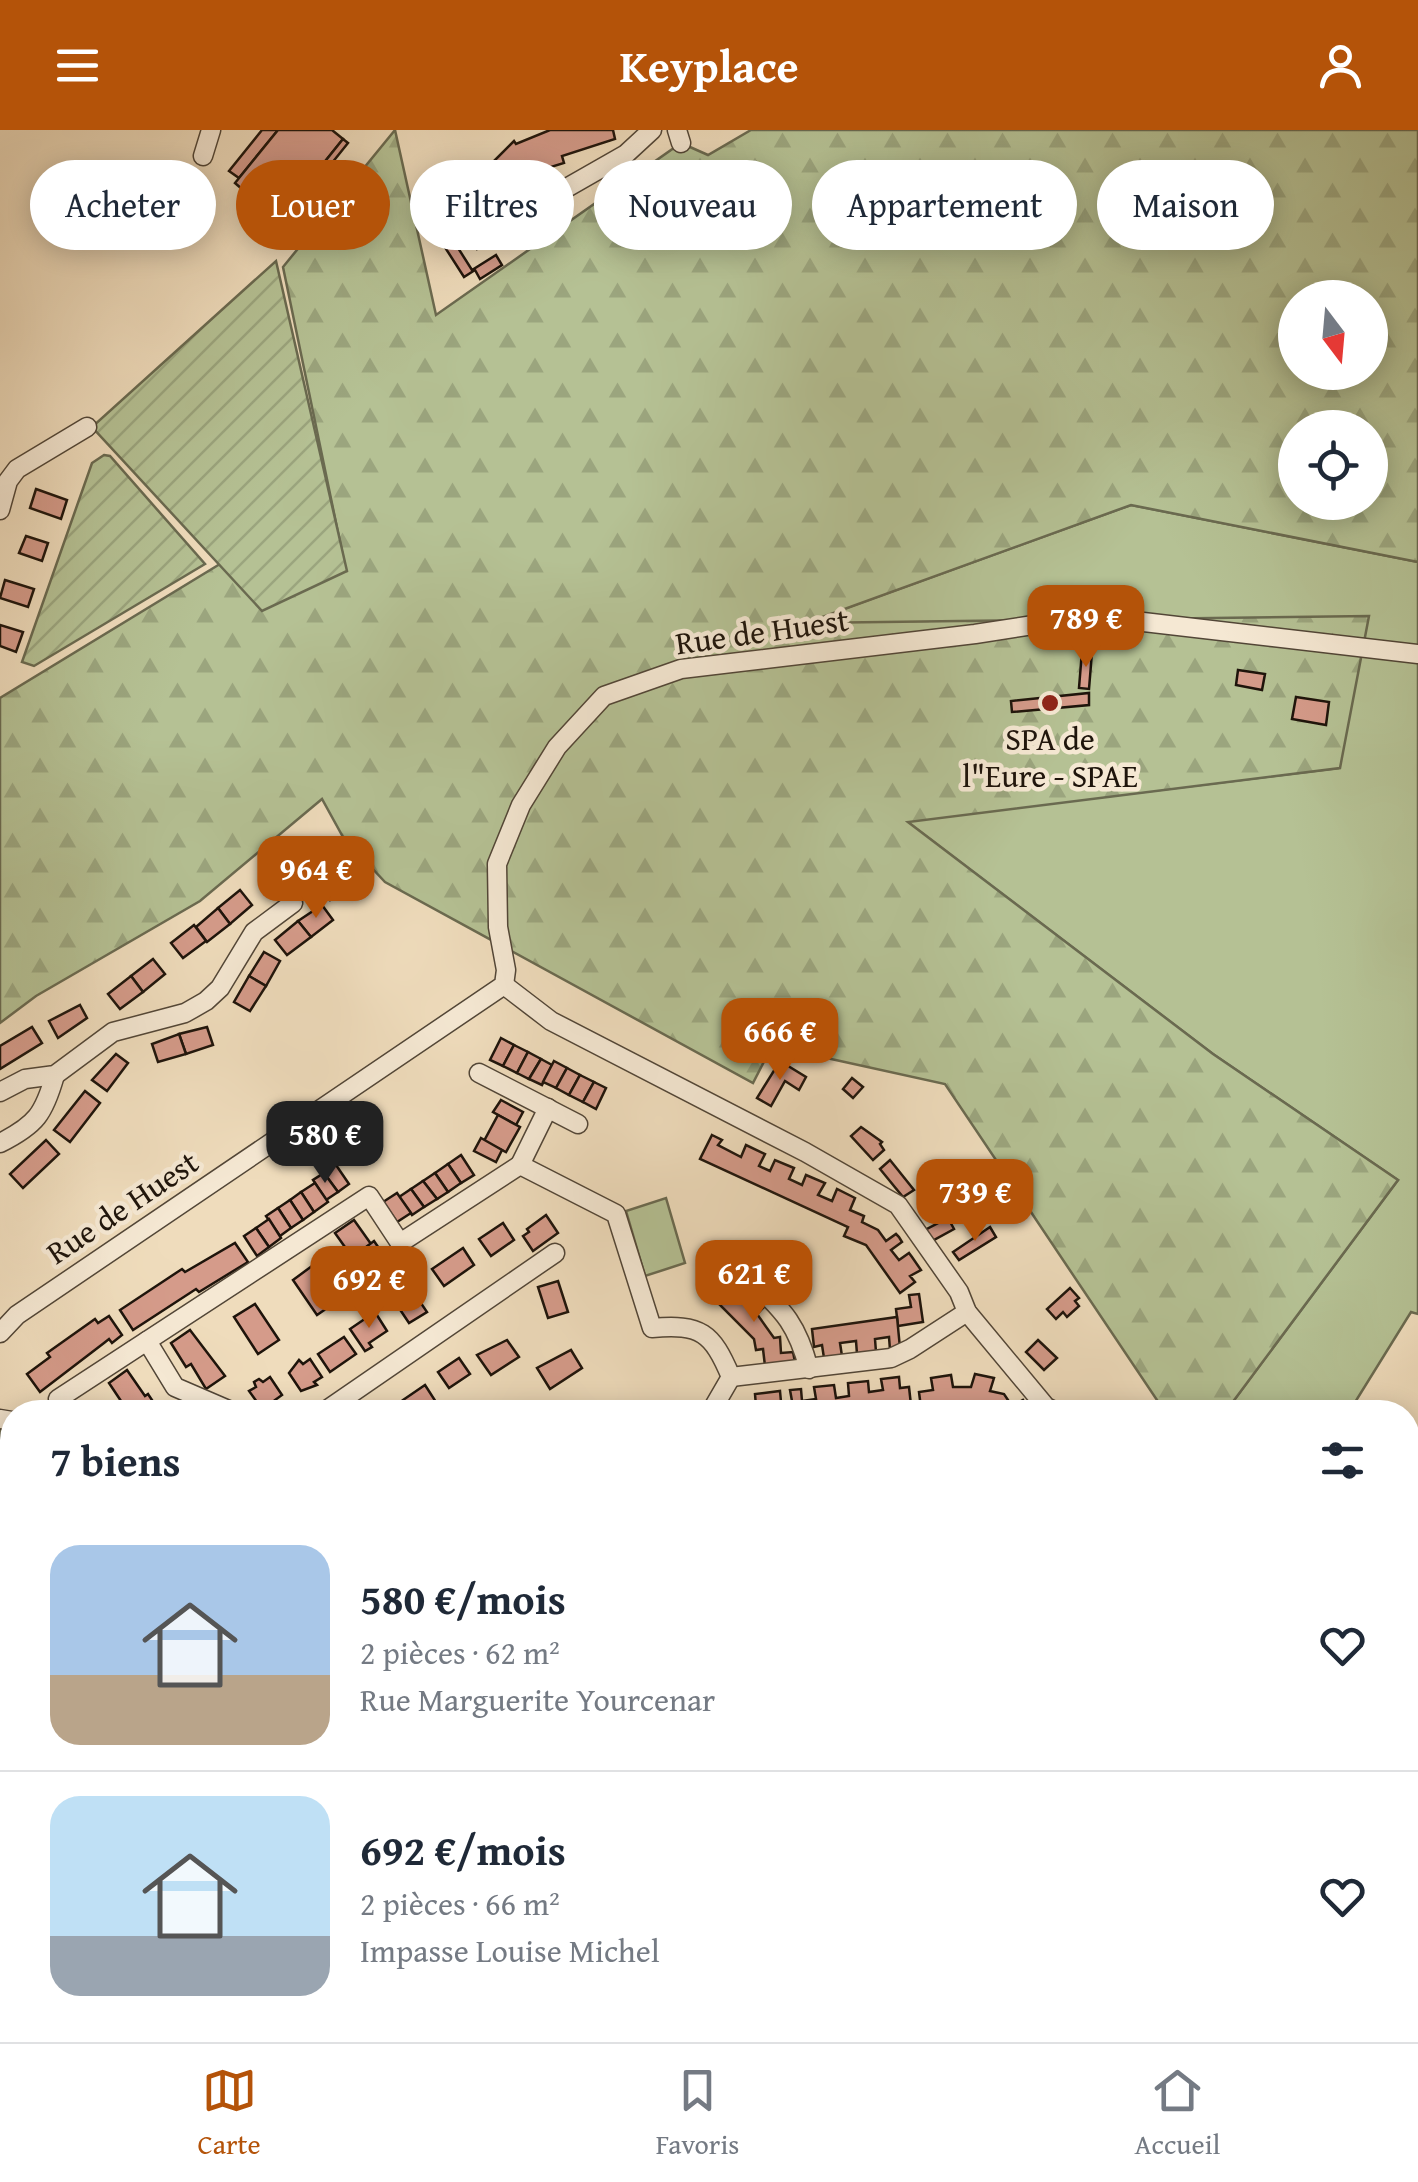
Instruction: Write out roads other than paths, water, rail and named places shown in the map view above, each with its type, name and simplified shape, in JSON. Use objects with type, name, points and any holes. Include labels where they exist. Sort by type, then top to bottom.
[{"type":"street","points":[[203,156],[210,130]]},
{"type":"street","points":[[574,183],[626,154],[652,130]]},
{"type":"street","points":[[0,510],[8,481],[16,469],[88,426]]},
{"type":"street","name":"Rue de Huest","points":[[0,1333],[8,1318],[504,985],[497,864],[521,805],[557,747],[604,696],[681,669],[976,634],[1092,616],[1418,654]]},
{"type":"street","points":[[0,1092],[25,1079],[55,1075],[112,1032],[185,1013],[206,1002],[220,988],[254,932],[292,903]]},
{"type":"street","points":[[504,985],[551,1021],[805,1152],[898,1205],[959,1292],[967,1312],[1041,1400]]},
{"type":"street","points":[[480,1073],[578,1124]]},
{"type":"street","points":[[0,1143],[22,1133],[36,1119],[47,1103],[55,1075]]},
{"type":"street","points":[[58,1399],[369,1196],[400,1243],[520,1165],[548,1108]]},
{"type":"street","points":[[520,1165],[616,1214],[652,1328],[680,1326],[705,1332],[731,1377]]},
{"type":"street","points":[[342,1400],[555,1254]]},
{"type":"street","points":[[767,1266],[753,1282],[790,1317],[800,1335],[809,1369]]},
{"type":"street","points":[[731,1377],[891,1358],[967,1312]]},
{"type":"street","points":[[147,1341],[175,1387],[205,1400]]},
{"type":"street","points":[[718,1400],[731,1377]]},
{"type":"place","name":"SPA de l\"Eure - SPAE","points":[[1050,703]]}]
